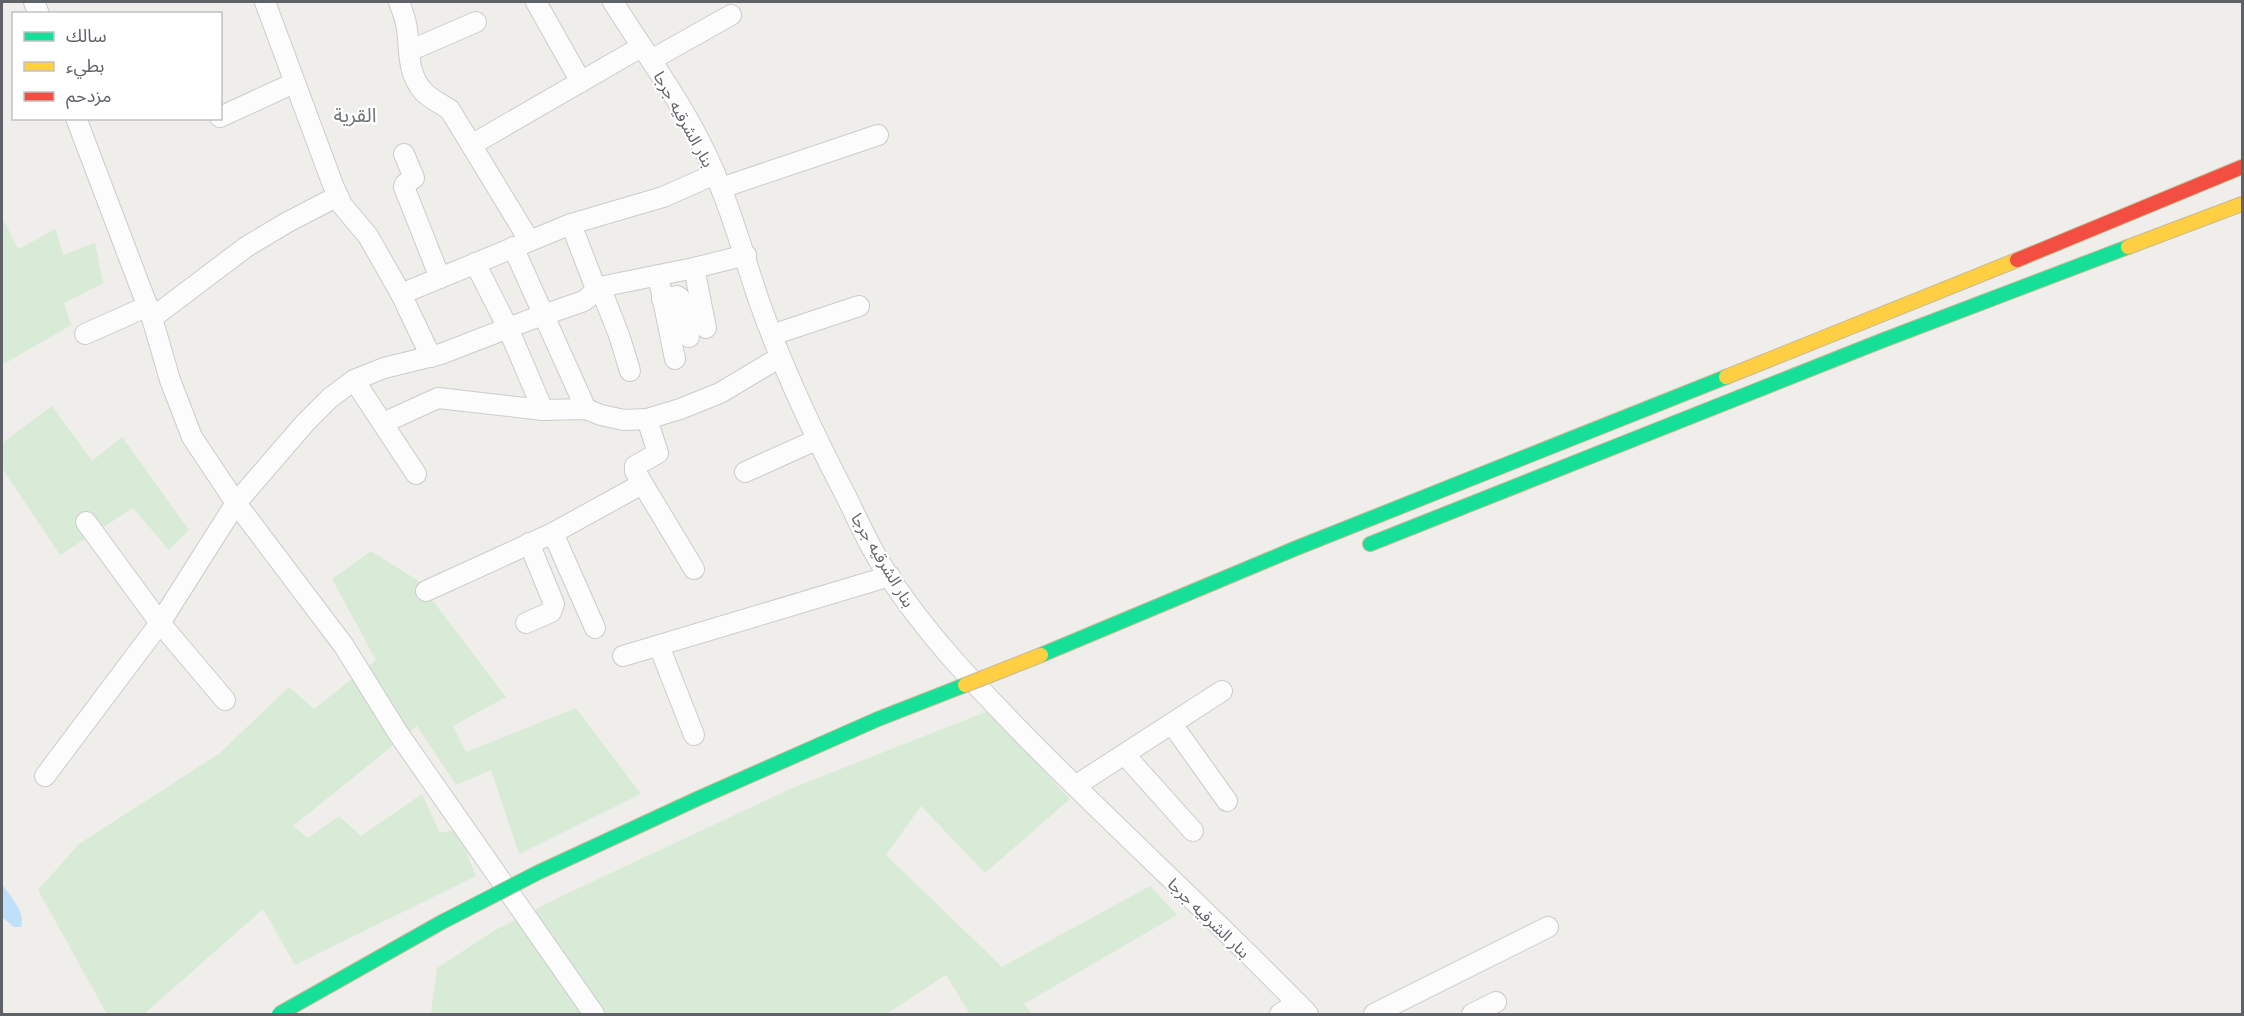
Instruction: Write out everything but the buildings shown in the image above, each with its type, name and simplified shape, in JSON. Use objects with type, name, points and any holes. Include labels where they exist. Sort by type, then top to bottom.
[{"type":"highway","points":[[279,1014],[442,922],[539,872],[878,719],[1041,655],[1305,545],[1888,313],[2242,167]]},
{"type":"highway","points":[[1360,547],[1881,341],[2242,204]]},
{"type":"highway","points":[[980,702],[1002,693]]},
{"type":"highway","points":[[511,910],[532,899]]},
{"type":"street","points":[[265,2],[338,196],[348,214],[368,236],[401,294],[431,357]]},
{"type":"street","points":[[399,2],[407,26],[413,76],[422,90],[450,110],[473,144],[521,244],[544,316],[586,409]]},
{"type":"street","points":[[536,2],[581,82]]},
{"type":"street","name":"بنار الشرقيه جرجا","points":[[613,2],[706,153],[746,255],[758,297],[780,357],[816,440],[875,554],[890,576],[937,644],[1075,786],[1302,1009]]},
{"type":"street","points":[[473,144],[581,82],[731,15]]},
{"type":"street","points":[[409,51],[476,22]]},
{"type":"street","points":[[222,116],[294,83]]},
{"type":"street","points":[[77,120],[150,312],[170,380],[192,437],[236,503],[344,646],[398,734],[594,1014]]},
{"type":"street","points":[[401,294],[571,224],[878,135]]},
{"type":"street","points":[[404,153],[414,178],[404,187],[440,278]]},
{"type":"street","points":[[85,334],[150,312],[203,282],[246,248],[338,196]]},
{"type":"street","points":[[571,224],[619,335],[630,371]]},
{"type":"street","points":[[45,776],[160,623],[236,503],[305,423],[330,398],[354,380],[384,368],[431,357],[584,301],[598,288],[746,255]]},
{"type":"street","points":[[475,263],[508,328],[543,410]]},
{"type":"street","points":[[662,299],[677,296],[680,298],[698,333],[693,268]]},
{"type":"street","points":[[658,275],[675,359]]},
{"type":"street","points":[[772,335],[859,306]]},
{"type":"street","points":[[383,423],[438,398],[543,410],[586,409],[602,416],[624,420],[646,419],[680,409],[720,393],[780,357]]},
{"type":"street","points":[[354,380],[416,474]]},
{"type":"street","points":[[646,419],[658,453],[635,466],[635,471],[694,569]]},
{"type":"street","points":[[745,472],[816,440]]},
{"type":"street","points":[[426,591],[553,533],[642,484]]},
{"type":"street","points":[[86,522],[160,623],[225,700]]},
{"type":"street","points":[[553,533],[595,627]]},
{"type":"street","points":[[526,623],[551,612],[554,604],[529,543]]},
{"type":"street","points":[[623,656],[890,576]]},
{"type":"street","points":[[659,646],[694,735]]},
{"type":"street","points":[[1075,786],[1222,691]]},
{"type":"street","points":[[1172,724],[1227,801]]},
{"type":"street","points":[[1125,755],[1193,831]]},
{"type":"street","points":[[1374,1014],[1548,927]]},
{"type":"street","points":[[1472,1014],[1496,1002]]},
{"type":"street","points":[[1280,1014],[1302,1009]]},
{"type":"green space","points":[[4,221],[18,249],[56,229],[63,255],[95,243],[103,283],[64,303],[71,325],[2,365],[2,222]]},
{"type":"green space","points":[[52,406],[92,461],[122,437],[189,530],[169,550],[133,508],[60,555],[2,468],[2,443]]},
{"type":"green space","points":[[371,551],[417,580],[506,697],[453,726],[466,752],[576,708],[641,794],[519,854],[491,770],[456,785],[417,726],[293,826],[308,838],[339,816],[361,836],[422,794],[440,833],[457,829],[476,876],[295,965],[263,909],[144,1014],[107,1014],[38,890],[79,844],[220,753],[289,687],[314,709],[376,660],[332,579]]},
{"type":"green space","points":[[988,711],[1070,799],[985,873],[921,806],[886,855],[1002,967],[1150,886],[1177,915],[1024,1004],[1032,1014],[970,1014],[946,975],[886,1014],[431,1013],[437,968],[497,929],[566,894],[790,789]]},
{"type":"water","points":[[2,884],[19,910],[21,927],[14,927],[2,917]]},
{"type":"traffic: fast","points":[[1370,544],[1881,341],[2128,247]]},
{"type":"traffic: fast","points":[[1041,655],[1294,549],[1726,377]]},
{"type":"traffic: fast","points":[[279,1014],[442,922],[539,872],[878,719],[965,685]]},
{"type":"traffic: slow","points":[[2128,247],[2242,204]]},
{"type":"traffic: slow","points":[[1726,377],[2017,260]]},
{"type":"traffic: slow","points":[[965,685],[1041,655]]},
{"type":"traffic: jam","points":[[2017,260],[2242,167]]},
{"type":"district","name":"القرية","points":[[355,115]]}]
